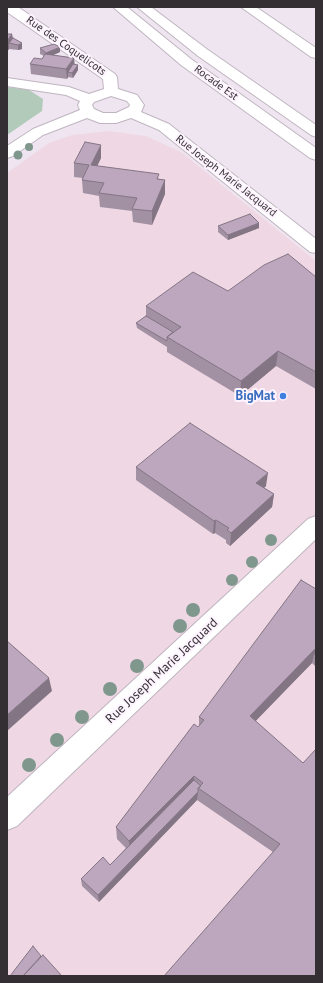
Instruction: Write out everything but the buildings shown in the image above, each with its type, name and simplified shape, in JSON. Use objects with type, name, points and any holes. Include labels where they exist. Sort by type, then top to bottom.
[{"type":"main road","name":"Rue des Coquelicots","points":[[9,7],[110,77],[111,92]]},
{"type":"main road","name":"Rocade Est","points":[[119,7],[186,62],[316,155]]},
{"type":"main road","name":"Rocade Est","points":[[143,7],[203,53],[316,132]]},
{"type":"main road","points":[[247,7],[316,54]]},
{"type":"main road","points":[[7,82],[69,91],[89,105],[100,118],[108,119],[120,117],[135,110],[135,101],[126,95],[111,92],[103,93],[89,105],[38,132],[7,152]]},
{"type":"main road","name":"Rue Joseph Marie Jacquard","points":[[131,113],[164,127],[316,248]]},
{"type":"main road","name":"Rue Joseph Marie Jacquard","points":[[7,816],[316,525]]},
{"type":"shaded area","points":[[109,131],[146,136],[181,152],[316,261],[316,976],[7,976],[7,173],[49,143],[72,135]]},
{"type":"green space","points":[[7,87],[29,90],[43,99],[42,111],[7,135]]},
{"type":"place","name":"BigMat","points":[[283,396]]}]
